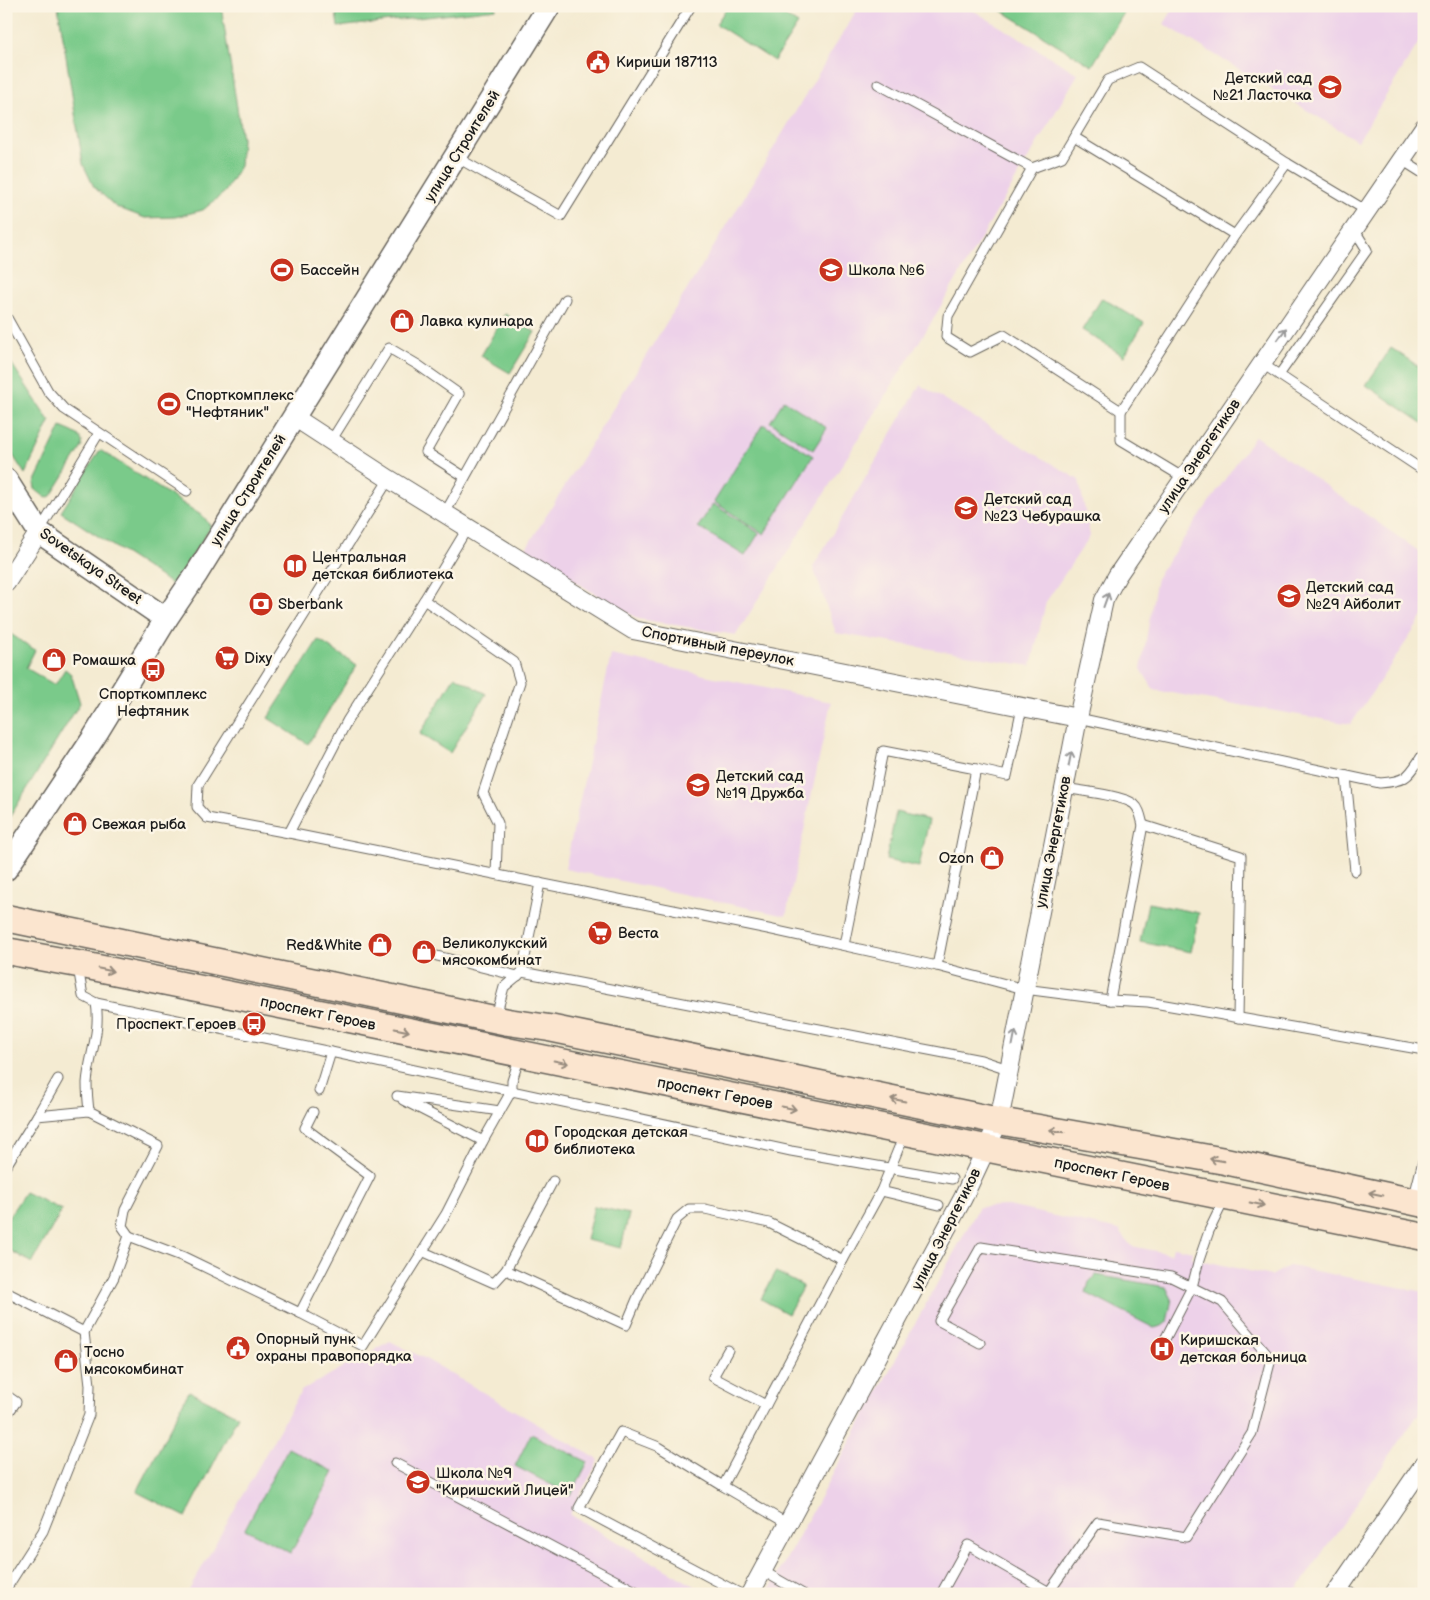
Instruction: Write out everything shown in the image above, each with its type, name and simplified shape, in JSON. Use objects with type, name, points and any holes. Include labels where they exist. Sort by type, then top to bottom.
[{"type":"main road","name":"проспект Героев","points":[[6,918],[999,1121],[1225,1161],[1418,1203]]},
{"type":"main road","name":"проспект Героев","points":[[6,951],[1424,1237]]},
{"type":"street","name":"улица Строителей","points":[[6,869],[94,737],[166,618],[197,573],[549,6]]},
{"type":"street","name":"улица Энергетиков","points":[[750,1594],[964,1198],[999,1121],[1078,718],[1104,600],[1117,576],[1424,127]]},
{"type":"street","name":"Спортивный переулок","points":[[294,417],[633,630],[1078,718]]},
{"type":"street","name":"Sovetskaya Street","points":[[6,480],[39,532],[166,618]]},
{"type":"street","points":[[6,583],[39,532]]},
{"type":"street","points":[[1343,1592],[1424,1464]]},
{"type":"lane","points":[[455,156],[561,216],[691,6]]},
{"type":"lane","points":[[1121,411],[1004,335],[970,352],[946,337],[948,316],[1032,168],[1062,157],[1108,80],[1139,67],[1367,211]]},
{"type":"lane","points":[[878,84],[1032,168]]},
{"type":"lane","points":[[1074,137],[1235,235]]},
{"type":"lane","points":[[1402,160],[1424,174]]},
{"type":"lane","points":[[1184,478],[1121,440],[1121,411],[1235,235],[1287,162]]},
{"type":"lane","points":[[1279,375],[1367,250],[1354,229]]},
{"type":"lane","points":[[444,513],[565,299]]},
{"type":"lane","points":[[6,316],[48,391],[64,409],[187,491]]},
{"type":"lane","points":[[331,441],[390,348],[459,394],[426,452],[465,477]]},
{"type":"lane","points":[[1262,363],[1424,471]]},
{"type":"lane","points":[[39,532],[99,433]]},
{"type":"lane","points":[[389,478],[198,785],[197,807],[207,818],[289,832],[844,946],[937,966],[1024,989],[1110,1000],[1148,1002],[1424,1050]]},
{"type":"lane","points":[[289,832],[346,721],[424,600],[468,527]]},
{"type":"lane","points":[[424,600],[514,662],[520,682],[483,793],[498,823],[496,874]]},
{"type":"lane","points":[[844,946],[883,751],[1007,776],[1022,707]]},
{"type":"lane","points":[[1078,718],[1380,783],[1399,782],[1410,774],[1424,753]]},
{"type":"lane","points":[[937,966],[976,769]]},
{"type":"lane","points":[[1346,776],[1355,871]]},
{"type":"lane","points":[[1064,788],[1125,799],[1134,804],[1140,813],[1143,826],[1110,1000]]},
{"type":"lane","points":[[1143,826],[1241,856],[1238,1018]]},
{"type":"lane","points":[[495,1019],[504,987],[520,974],[540,883]]},
{"type":"lane","points":[[437,956],[520,974],[981,1060],[1008,1069]]},
{"type":"lane","points":[[78,964],[83,996],[96,1004],[791,1150],[952,1179]]},
{"type":"lane","points":[[89,1111],[87,1082],[95,1043],[98,1016],[96,1004]]},
{"type":"lane","points":[[319,1091],[331,1052]]},
{"type":"lane","points":[[37,1116],[89,1111],[158,1146],[125,1210],[122,1226],[129,1236],[184,1256],[300,1312],[363,1346],[424,1252],[446,1214],[483,1141],[512,1090],[512,1081],[521,1054]]},
{"type":"lane","points":[[6,1166],[58,1079]]},
{"type":"lane","points":[[483,1141],[397,1096],[500,1111]]},
{"type":"lane","points":[[300,1312],[370,1176],[305,1128],[313,1112]]},
{"type":"lane","points":[[723,1486],[881,1191],[905,1132]]},
{"type":"lane","points":[[1418,1203],[1423,1163]]},
{"type":"lane","points":[[424,1252],[494,1283],[506,1270],[553,1181]]},
{"type":"lane","points":[[881,1191],[939,1205]]},
{"type":"lane","points":[[1163,1343],[1192,1287],[1209,1231],[1225,1197]]},
{"type":"lane","points":[[506,1270],[626,1325],[677,1219],[689,1209],[705,1209],[769,1223],[843,1260]]},
{"type":"lane","points":[[6,1590],[43,1531],[89,1415],[90,1385],[84,1332],[114,1277],[129,1236]]},
{"type":"lane","points":[[941,1594],[968,1545],[1049,1592],[1098,1522],[1186,1537],[1252,1433],[1271,1359],[1222,1302],[1171,1277],[981,1247],[938,1321],[980,1343]]},
{"type":"lane","points":[[6,1292],[84,1332]]},
{"type":"lane","points":[[728,1350],[713,1377],[766,1405]]},
{"type":"lane","points":[[6,1395],[16,1402],[6,1416]]},
{"type":"lane","points":[[741,1594],[579,1508],[621,1432],[659,1447],[788,1524]]},
{"type":"lane","points":[[395,1463],[641,1594]]},
{"type":"lane","points":[[763,1570],[803,1594]]},
{"type":"shaded area","name":"Школа №6","points":[[859,6],[966,6],[1078,74],[929,326],[736,635],[639,619],[525,550],[734,214]]},
{"type":"shaded area","name":"Детский сад №21 Ласточка","points":[[1175,6],[1424,6],[1424,34],[1358,141],[1164,24]]},
{"type":"shaded area","name":"Детский сад №23 Чебурашка","points":[[920,385],[1079,480],[1090,536],[1046,602],[1031,666],[836,633],[813,567]]},
{"type":"shaded area","name":"Детский сад №29 Айболит","points":[[1255,436],[1424,555],[1424,615],[1351,724],[1154,690],[1141,669],[1157,577]]},
{"type":"shaded area","name":"Детский сад №19 Дружба","points":[[611,655],[831,702],[786,916],[565,869]]},
{"type":"shaded area","name":"Киришская детская больница","points":[[1008,1206],[1119,1230],[1131,1246],[1171,1254],[1173,1247],[1193,1251],[1192,1258],[1271,1276],[1289,1266],[1424,1292],[1424,1406],[1294,1594],[767,1594],[979,1207]]},
{"type":"shaded area","name":"Школа №9 \"Киришский Лицей\"","points":[[390,1341],[424,1358],[599,1460],[570,1515],[698,1588],[695,1594],[187,1594],[301,1391]]},
{"type":"green space","points":[[58,6],[221,6],[242,139],[240,166],[225,192],[203,210],[175,217],[145,218],[116,207],[94,187],[83,164]]},
{"type":"green space","points":[[335,6],[496,6],[496,9],[338,27]]},
{"type":"green space","points":[[728,6],[769,6],[798,24],[774,61],[716,24]]},
{"type":"green space","points":[[994,6],[1128,6],[1092,66]]},
{"type":"green space","points":[[1102,298],[1144,323],[1124,356],[1082,330]]},
{"type":"green space","points":[[505,314],[535,332],[510,373],[481,356]]},
{"type":"green space","points":[[1391,348],[1424,370],[1424,424],[1366,385]]},
{"type":"green space","points":[[6,355],[50,422],[25,474],[6,445]]},
{"type":"green space","points":[[784,400],[827,428],[813,450],[770,422]]},
{"type":"green space","points":[[763,424],[813,456],[764,534],[714,502]]},
{"type":"green space","points":[[61,427],[79,436],[82,447],[51,496],[46,498],[35,489],[34,483]]},
{"type":"green space","points":[[100,450],[204,517],[211,527],[173,585],[61,512]]},
{"type":"green space","points":[[713,504],[759,533],[745,556],[698,527]]},
{"type":"green space","points":[[6,631],[35,650],[26,668],[55,685],[65,669],[71,674],[80,703],[6,823]]},
{"type":"green space","points":[[318,640],[357,665],[308,744],[268,718]]},
{"type":"green space","points":[[455,676],[486,694],[450,753],[420,734]]},
{"type":"green space","points":[[896,812],[929,820],[919,867],[886,860]]},
{"type":"green space","points":[[1148,903],[1199,913],[1191,952],[1140,942]]},
{"type":"green space","points":[[25,1192],[62,1210],[32,1263],[6,1248],[6,1221]]},
{"type":"green space","points":[[594,1206],[629,1214],[621,1248],[586,1240]]},
{"type":"green space","points":[[776,1272],[803,1286],[788,1314],[761,1299]]},
{"type":"green space","points":[[1096,1275],[1166,1287],[1172,1299],[1167,1322],[1162,1326],[1154,1328],[1086,1293],[1089,1282]]},
{"type":"green space","points":[[189,1391],[238,1416],[186,1517],[137,1492]]},
{"type":"green space","points":[[531,1434],[588,1462],[571,1495],[515,1466]]},
{"type":"green space","points":[[288,1448],[334,1472],[291,1553],[245,1529]]},
{"type":"place","name":"Кириши 187113","points":[[598,62]]},
{"type":"place","name":"Детский сад №21 Ласточка","points":[[1330,87]]},
{"type":"place","name":"Бассейн","points":[[282,270]]},
{"type":"place","name":"Школа №6","points":[[831,270]]},
{"type":"place","name":"Лавка кулинара","points":[[402,321]]},
{"type":"place","name":"Спорткомплекс \"Нефтяник\"","points":[[169,404]]},
{"type":"place","name":"Детский сад №23 Чебурашка","points":[[966,508]]},
{"type":"place","name":"Центральная детская библиотека","points":[[295,566]]},
{"type":"place","name":"Детский сад №29 Айболит","points":[[1289,596]]},
{"type":"place","name":"Sberbank","points":[[261,604]]},
{"type":"place","name":"Dixy","points":[[227,658]]},
{"type":"place","name":"Ромашка","points":[[54,660]]},
{"type":"place","name":"Спорткомплекс Нефтяник","points":[[153,670]]},
{"type":"place","name":"Детский сад №19 Дружба","points":[[698,785]]},
{"type":"place","name":"Свежая рыба","points":[[75,824]]},
{"type":"place","name":"Ozon","points":[[992,858]]},
{"type":"place","name":"Веста","points":[[600,933]]},
{"type":"place","name":"Red&White","points":[[380,945]]},
{"type":"place","name":"Великолукский мясокомбинат","points":[[424,952]]},
{"type":"place","name":"Проспект Героев","points":[[254,1024]]},
{"type":"place","name":"Городская детская библиотека","points":[[537,1141]]},
{"type":"place","name":"Опорный пунк охраны правопорядка","points":[[238,1348]]},
{"type":"place","name":"Киришская детская больница","points":[[1162,1349]]},
{"type":"place","name":"Тосно мясокомбинат","points":[[66,1361]]},
{"type":"place","name":"Школа №9 \"Киришский Лицей\"","points":[[418,1482]]}]
